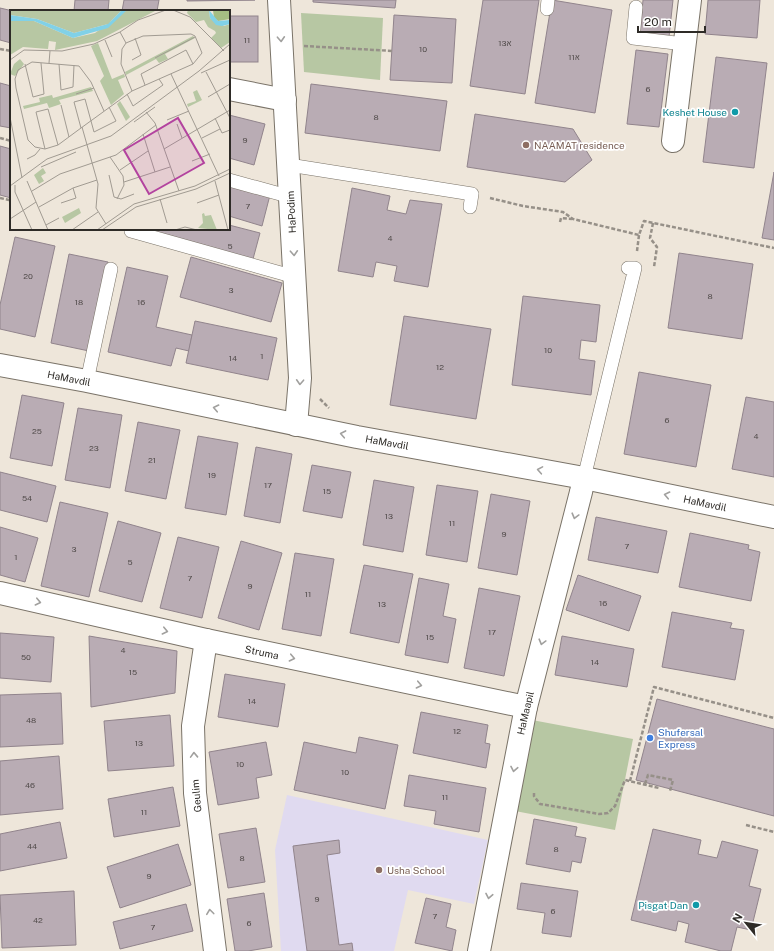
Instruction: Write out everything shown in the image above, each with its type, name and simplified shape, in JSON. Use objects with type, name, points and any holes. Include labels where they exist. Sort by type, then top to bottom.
[{"type":"street","name":"HaPodim","points":[[279,0],[300,378],[296,425]]},
{"type":"street","points":[[673,141],[690,0]]},
{"type":"street","points":[[230,89],[285,100]]},
{"type":"street","name":"HaMavdil","points":[[0,365],[87,381],[296,425],[584,478],[774,517]]},
{"type":"street","name":"HaMaapil","points":[[479,951],[526,707],[584,478]]},
{"type":"street","name":"Struma","points":[[0,593],[206,640],[526,707]]},
{"type":"street","name":"Geulim","points":[[206,640],[193,726],[195,793],[214,951]]},
{"type":"lane","points":[[636,7],[633,38],[684,44]]},
{"type":"lane","points":[[289,165],[471,200]]},
{"type":"lane","points":[[230,180],[291,197]]},
{"type":"lane","points":[[131,231],[295,277]]},
{"type":"lane","points":[[584,478],[635,268],[628,268]]},
{"type":"lane","points":[[87,381],[111,269]]},
{"type":"path","points":[[282,45],[393,51]]},
{"type":"path","points":[[0,49],[10,51]]},
{"type":"path","points":[[0,138],[10,141]]},
{"type":"path","points":[[0,198],[10,200]]},
{"type":"path","points":[[471,200],[563,212],[573,219]]},
{"type":"path","points":[[560,222],[561,218],[573,219],[640,235],[644,221],[774,248]]},
{"type":"path","points":[[653,223],[650,238],[657,247],[656,256]]},
{"type":"path","points":[[630,781],[654,687],[774,718]]},
{"type":"path","points":[[644,784],[648,775],[673,780],[670,791]]},
{"type":"path","points":[[535,789],[534,796],[540,804],[599,814],[608,813],[615,806],[625,780],[659,788]]},
{"type":"path","points":[[746,824],[774,832]]},
{"type":"shaded area","name":"Usha School","points":[[287,795],[488,840],[474,904],[408,890],[394,951],[281,951],[275,850]]},
{"type":"green space","points":[[301,13],[383,18],[380,80],[304,72]]},
{"type":"green space","points":[[532,720],[633,739],[615,830],[515,811]]},
{"type":"building","points":[[75,0],[109,0],[108,10],[74,10]]},
{"type":"building","points":[[124,0],[159,0],[157,10],[122,10]]},
{"type":"building","points":[[187,0],[255,0],[187,1]]},
{"type":"building","points":[[313,0],[396,0],[395,8],[313,2]]},
{"type":"building","points":[[483,0],[539,0],[525,94],[470,86]]},
{"type":"building","points":[[552,0],[612,10],[595,113],[535,103]]},
{"type":"building","points":[[643,0],[673,0],[669,37],[640,34]]},
{"type":"building","points":[[708,0],[760,0],[757,38],[705,34]]},
{"type":"building","points":[[0,8],[10,10],[10,43],[0,40]]},
{"type":"building","points":[[394,15],[456,19],[452,83],[390,80]]},
{"type":"building","points":[[230,16],[258,16],[258,62],[230,62]]},
{"type":"building","points":[[636,50],[668,54],[659,127],[627,124]]},
{"type":"building","name":"Keshet House","points":[[716,57],[767,63],[754,168],[703,162]]},
{"type":"building","points":[[0,83],[10,86],[10,128],[0,126]]},
{"type":"building","points":[[311,84],[447,101],[440,151],[305,133]]},
{"type":"building","name":"NAAMAT residence","points":[[475,114],[573,129],[592,160],[565,182],[467,167]]},
{"type":"building","points":[[230,115],[265,124],[254,165],[230,158]]},
{"type":"building","points":[[0,146],[10,149],[10,198],[0,195]]},
{"type":"building","points":[[774,172],[774,240],[762,238]]},
{"type":"building","points":[[230,184],[270,195],[262,226],[230,216]]},
{"type":"building","points":[[352,188],[390,196],[387,210],[406,214],[410,200],[442,204],[428,287],[394,281],[397,266],[376,262],[373,277],[338,271]]},
{"type":"building","points":[[230,225],[260,233],[253,259],[145,230],[230,230]]},
{"type":"building","points":[[15,237],[55,246],[35,337],[0,329],[0,305]]},
{"type":"building","points":[[679,253],[753,264],[742,339],[668,328]]},
{"type":"building","points":[[69,254],[108,262],[89,351],[51,343]]},
{"type":"building","points":[[191,257],[282,283],[271,322],[180,297]]},
{"type":"building","points":[[127,267],[168,276],[156,327],[192,335],[189,351],[176,348],[171,366],[108,352]]},
{"type":"building","points":[[523,296],[600,305],[596,342],[581,340],[579,359],[595,361],[591,395],[512,385]]},
{"type":"building","points":[[404,316],[491,329],[476,419],[390,405]]},
{"type":"building","points":[[195,321],[277,338],[268,380],[186,363]]},
{"type":"building","points":[[639,372],[711,385],[696,467],[624,454]]},
{"type":"building","points":[[22,395],[64,403],[52,466],[10,458]]},
{"type":"building","points":[[746,397],[774,402],[774,477],[732,469]]},
{"type":"building","points":[[78,408],[122,415],[110,488],[65,480]]},
{"type":"building","points":[[138,422],[180,430],[166,499],[125,491]]},
{"type":"building","points":[[198,436],[238,443],[226,515],[185,508]]},
{"type":"building","points":[[256,447],[292,454],[280,523],[244,516]]},
{"type":"building","points":[[312,465],[351,472],[342,518],[303,511]]},
{"type":"building","points":[[0,472],[56,486],[47,522],[0,510]]},
{"type":"building","points":[[374,480],[414,487],[403,552],[363,545]]},
{"type":"building","points":[[437,485],[478,491],[467,562],[426,555]]},
{"type":"building","points":[[491,494],[530,501],[517,575],[478,568]]},
{"type":"building","points":[[60,502],[108,513],[89,597],[41,586]]},
{"type":"building","points":[[596,517],[667,531],[658,573],[588,560]]},
{"type":"building","points":[[118,521],[161,533],[142,602],[99,591]]},
{"type":"building","points":[[0,527],[38,538],[25,582],[0,575]]},
{"type":"building","points":[[690,533],[749,545],[748,549],[760,552],[751,601],[679,587]]},
{"type":"building","points":[[178,537],[219,547],[202,618],[160,608]]},
{"type":"building","points":[[241,541],[282,553],[259,630],[218,618]]},
{"type":"building","points":[[295,553],[334,559],[321,636],[282,629]]},
{"type":"building","points":[[364,565],[413,574],[399,643],[350,633]]},
{"type":"building","points":[[578,575],[641,596],[629,631],[566,610]]},
{"type":"building","points":[[419,578],[449,584],[443,616],[456,619],[448,663],[405,655]]},
{"type":"building","points":[[479,588],[520,596],[504,676],[464,668]]},
{"type":"building","points":[[672,612],[732,623],[730,628],[744,630],[735,680],[662,667]]},
{"type":"building","points":[[0,633],[54,637],[51,682],[0,678]]},
{"type":"building","points":[[89,636],[177,651],[175,693],[91,707]]},
{"type":"building","points":[[562,636],[634,649],[627,687],[555,675]]},
{"type":"building","points":[[225,674],[285,684],[278,727],[218,717]]},
{"type":"building","points":[[61,693],[63,744],[0,747],[0,695]]},
{"type":"building","points":[[657,699],[774,729],[774,816],[636,780]]},
{"type":"building","points":[[421,712],[488,725],[485,743],[490,744],[486,768],[413,753]]},
{"type":"building","points":[[170,715],[174,766],[108,771],[104,721]]},
{"type":"building","points":[[359,737],[398,745],[385,809],[294,790],[304,742],[356,753]]},
{"type":"building","points":[[266,742],[272,775],[256,778],[259,798],[218,805],[209,752]]},
{"type":"building","points":[[59,756],[63,809],[0,815],[0,761]]},
{"type":"building","points":[[409,775],[486,788],[479,832],[434,824],[436,811],[404,806]]},
{"type":"building","points":[[173,787],[180,826],[114,837],[108,799]]},
{"type":"building","points":[[534,819],[577,827],[575,836],[586,838],[581,863],[572,861],[570,872],[526,864]]},
{"type":"building","points":[[60,822],[67,858],[0,871],[0,834]]},
{"type":"building","points":[[256,828],[265,882],[228,888],[219,834]]},
{"type":"building","name":"Pisgat Dan","points":[[653,829],[701,840],[698,854],[717,858],[722,841],[758,850],[749,886],[761,889],[751,930],[737,927],[731,951],[721,951],[685,942],[689,924],[678,921],[676,931],[631,920]]},
{"type":"building","points":[[339,840],[340,853],[327,855],[339,945],[352,943],[353,951],[307,951],[293,846]]},
{"type":"building","points":[[178,844],[191,885],[120,908],[107,867]]},
{"type":"building","points":[[521,883],[578,891],[571,937],[542,933],[545,913],[517,909]]},
{"type":"building","points":[[74,891],[76,945],[2,948],[0,895]]},
{"type":"building","points":[[264,893],[272,947],[248,951],[235,951],[227,899]]},
{"type":"building","points":[[426,898],[451,904],[446,927],[456,930],[452,951],[415,943]]},
{"type":"building","points":[[186,904],[193,931],[120,949],[113,922]]},
{"type":"place","name":"Keshet House","points":[[735,112]]},
{"type":"place","name":"NAAMAT residence","points":[[526,145]]},
{"type":"place","name":"Shufersal Express","points":[[650,738]]},
{"type":"place","name":"Usha School","points":[[379,870]]},
{"type":"place","name":"Pisgat Dan","points":[[696,905]]}]
